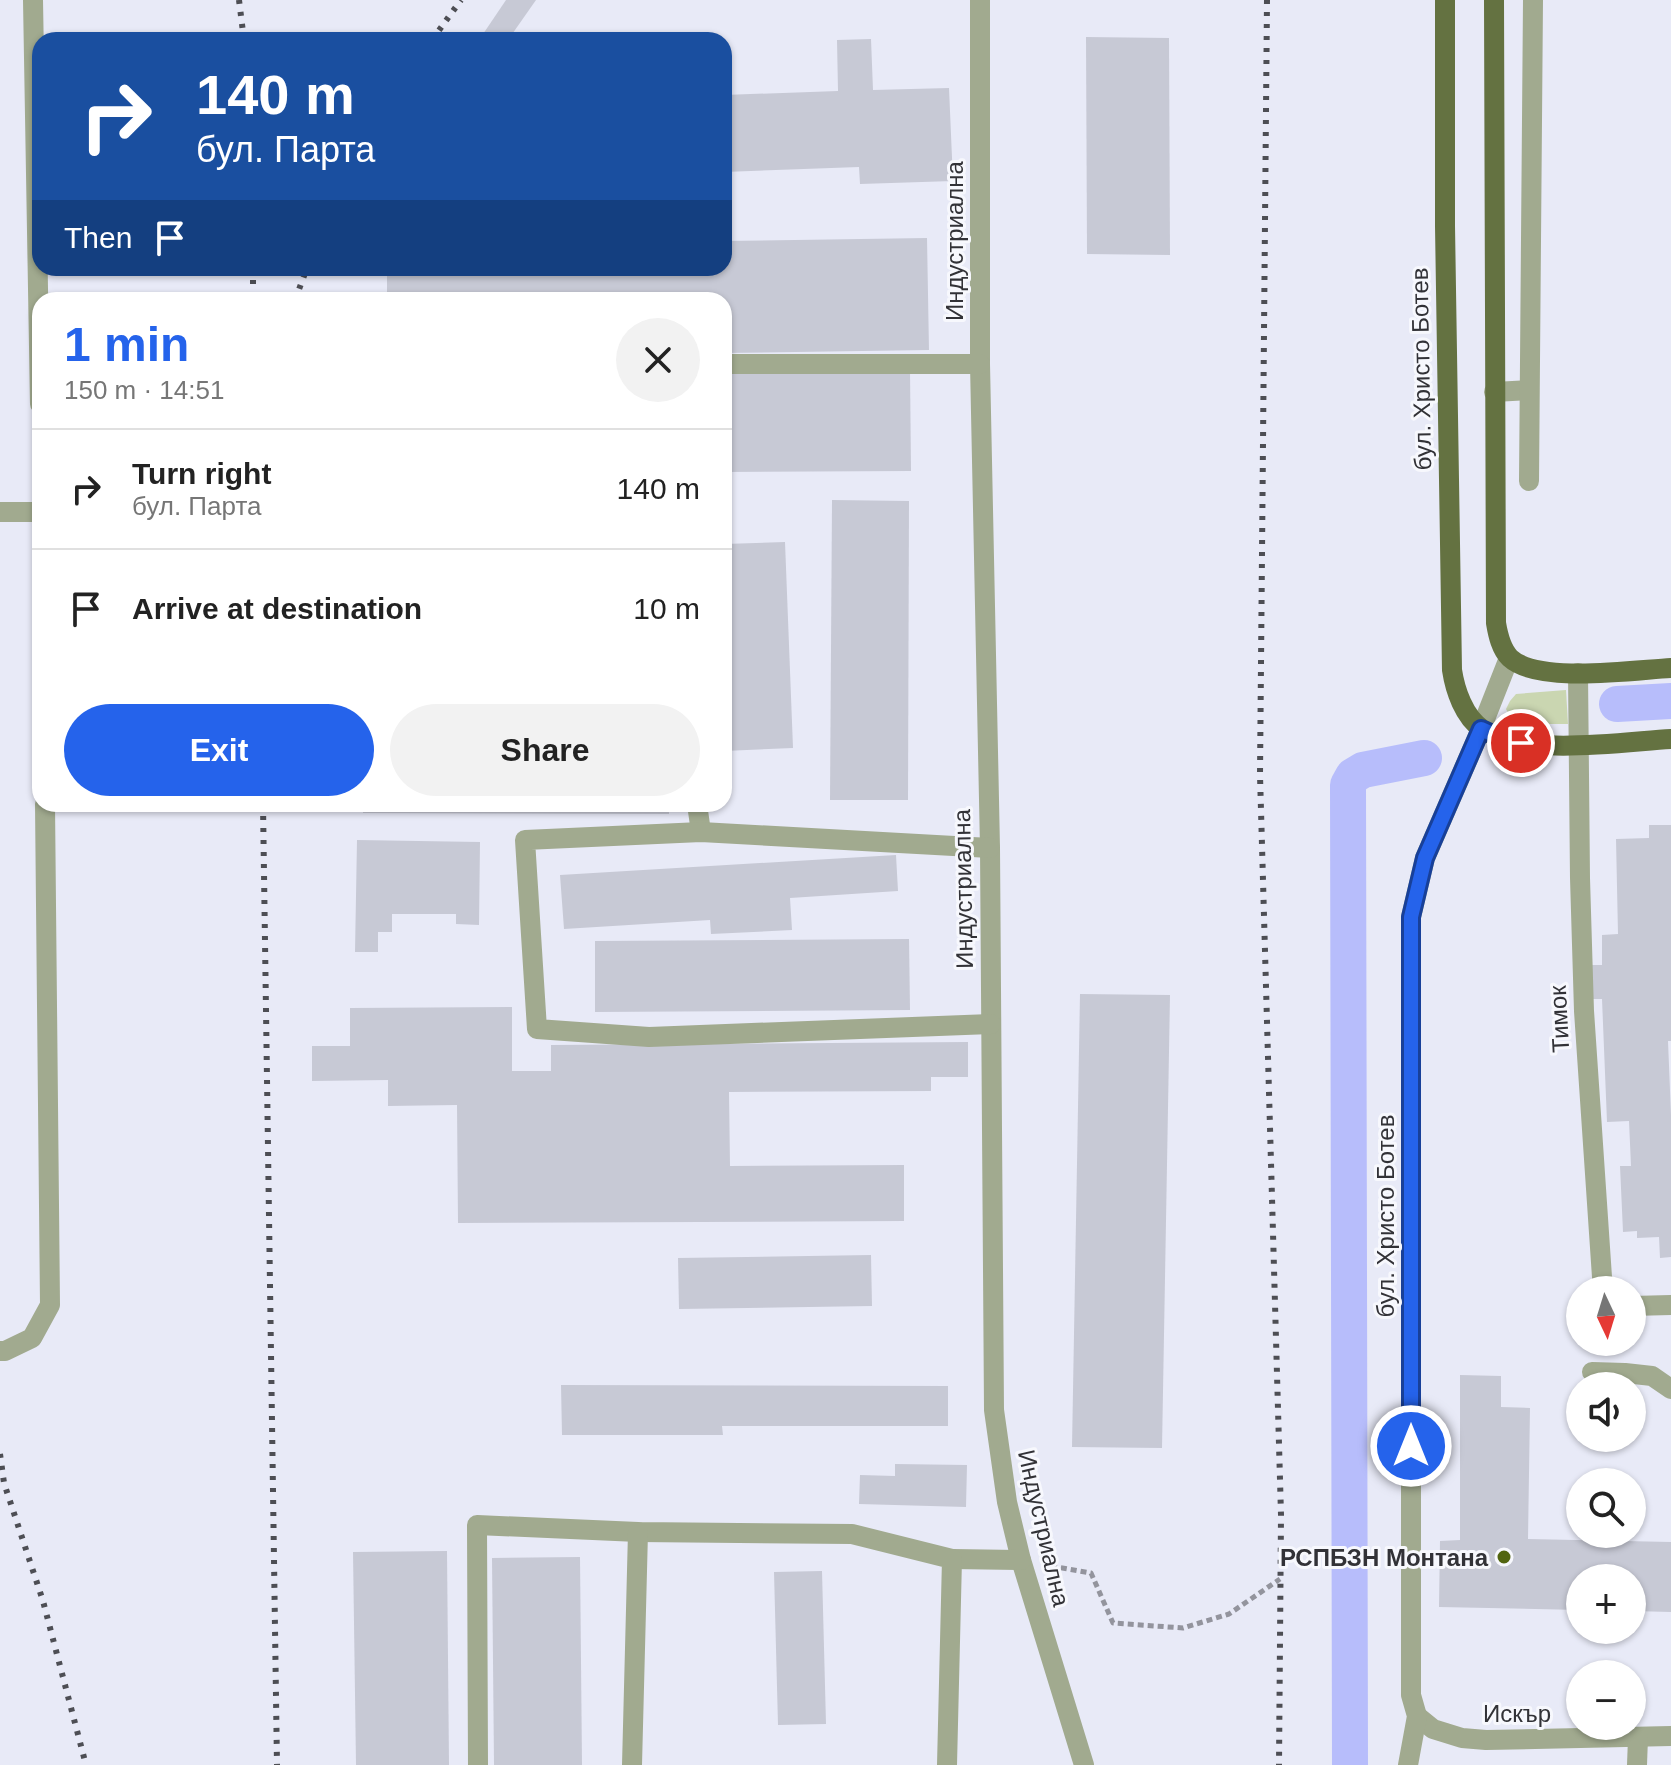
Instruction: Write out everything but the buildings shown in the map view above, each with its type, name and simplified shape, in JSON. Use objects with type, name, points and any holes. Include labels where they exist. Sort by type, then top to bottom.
[{"type":"main road","name":"бул. Христо Ботев","points":[[1445,0],[1452,670],[1462,703],[1481,729]]},
{"type":"main road","points":[[1494,0],[1494,392],[1496,623],[1499,640],[1509,658],[1528,668],[1551,673],[1671,668]]},
{"type":"main road","points":[[1481,729],[1508,741],[1544,746],[1671,739]]},
{"type":"street","points":[[33,0],[34,32]]},
{"type":"street","name":"Индустриална","points":[[980,0],[980,364],[990,848],[994,1410],[1007,1502],[1021,1560],[1084,1765]]},
{"type":"street","points":[[1529,481],[1533,0]]},
{"type":"street","points":[[732,364],[980,364]]},
{"type":"street","points":[[1494,392],[1529,390]]},
{"type":"street","points":[[0,512],[32,512]]},
{"type":"street","name":"бул. Христо Ботев","points":[[1408,1765],[1417,1716],[1411,1695],[1411,917],[1425,858],[1509,658]]},
{"type":"street","name":"Тимок","points":[[1578,673],[1584,1011],[1602,1276]]},
{"type":"street","points":[[0,1351],[32,1338],[50,1305],[45,812]]},
{"type":"street","points":[[698,812],[701,832]]},
{"type":"street","points":[[990,848],[701,832],[525,840],[537,1029],[649,1037],[991,1024]]},
{"type":"street","points":[[1646,1306],[1671,1305]]},
{"type":"street","points":[[1646,1375],[1671,1389]]},
{"type":"street","points":[[478,1765],[477,1525],[638,1532],[852,1534],[952,1559],[1021,1560]]},
{"type":"street","points":[[632,1765],[638,1532]]},
{"type":"street","points":[[947,1765],[952,1559]]},
{"type":"street","name":"Искър","points":[[1417,1716],[1433,1729],[1462,1738],[1566,1739]]},
{"type":"street","name":"Искър","points":[[1646,1738],[1671,1736]]},
{"type":"street","points":[[1637,1765],[1638,1740]]},
{"type":"path","points":[[1021,1560],[1091,1573],[1113,1623],[1183,1628],[1229,1614],[1280,1579]]},
{"type":"green space","points":[[1566,690],[1568,724],[1518,724],[1506,709],[1516,694]]},
{"type":"waterway","points":[[1617,704],[1671,701]]},
{"type":"waterway","points":[[1350,1765],[1348,785],[1353,776],[1363,770],[1424,758]]},
{"type":"railway","points":[[239,0],[243,32]]},
{"type":"railway","points":[[438,32],[461,0]]},
{"type":"railway","points":[[1267,0],[1260,775],[1281,1515],[1279,1765]]},
{"type":"railway","points":[[253,276],[253,292]]},
{"type":"railway","points":[[298,292],[304,276]]},
{"type":"railway","points":[[263,812],[277,1765]]},
{"type":"railway","points":[[0,1454],[4,1483],[43,1601],[86,1765]]},
{"type":"place","name":"РСПБЗН Монтана","points":[[1504,1557]]},
{"type":"route","points":[[1411,1446],[1411,917],[1425,858],[1481,729],[1508,741],[1521,743]]}]
